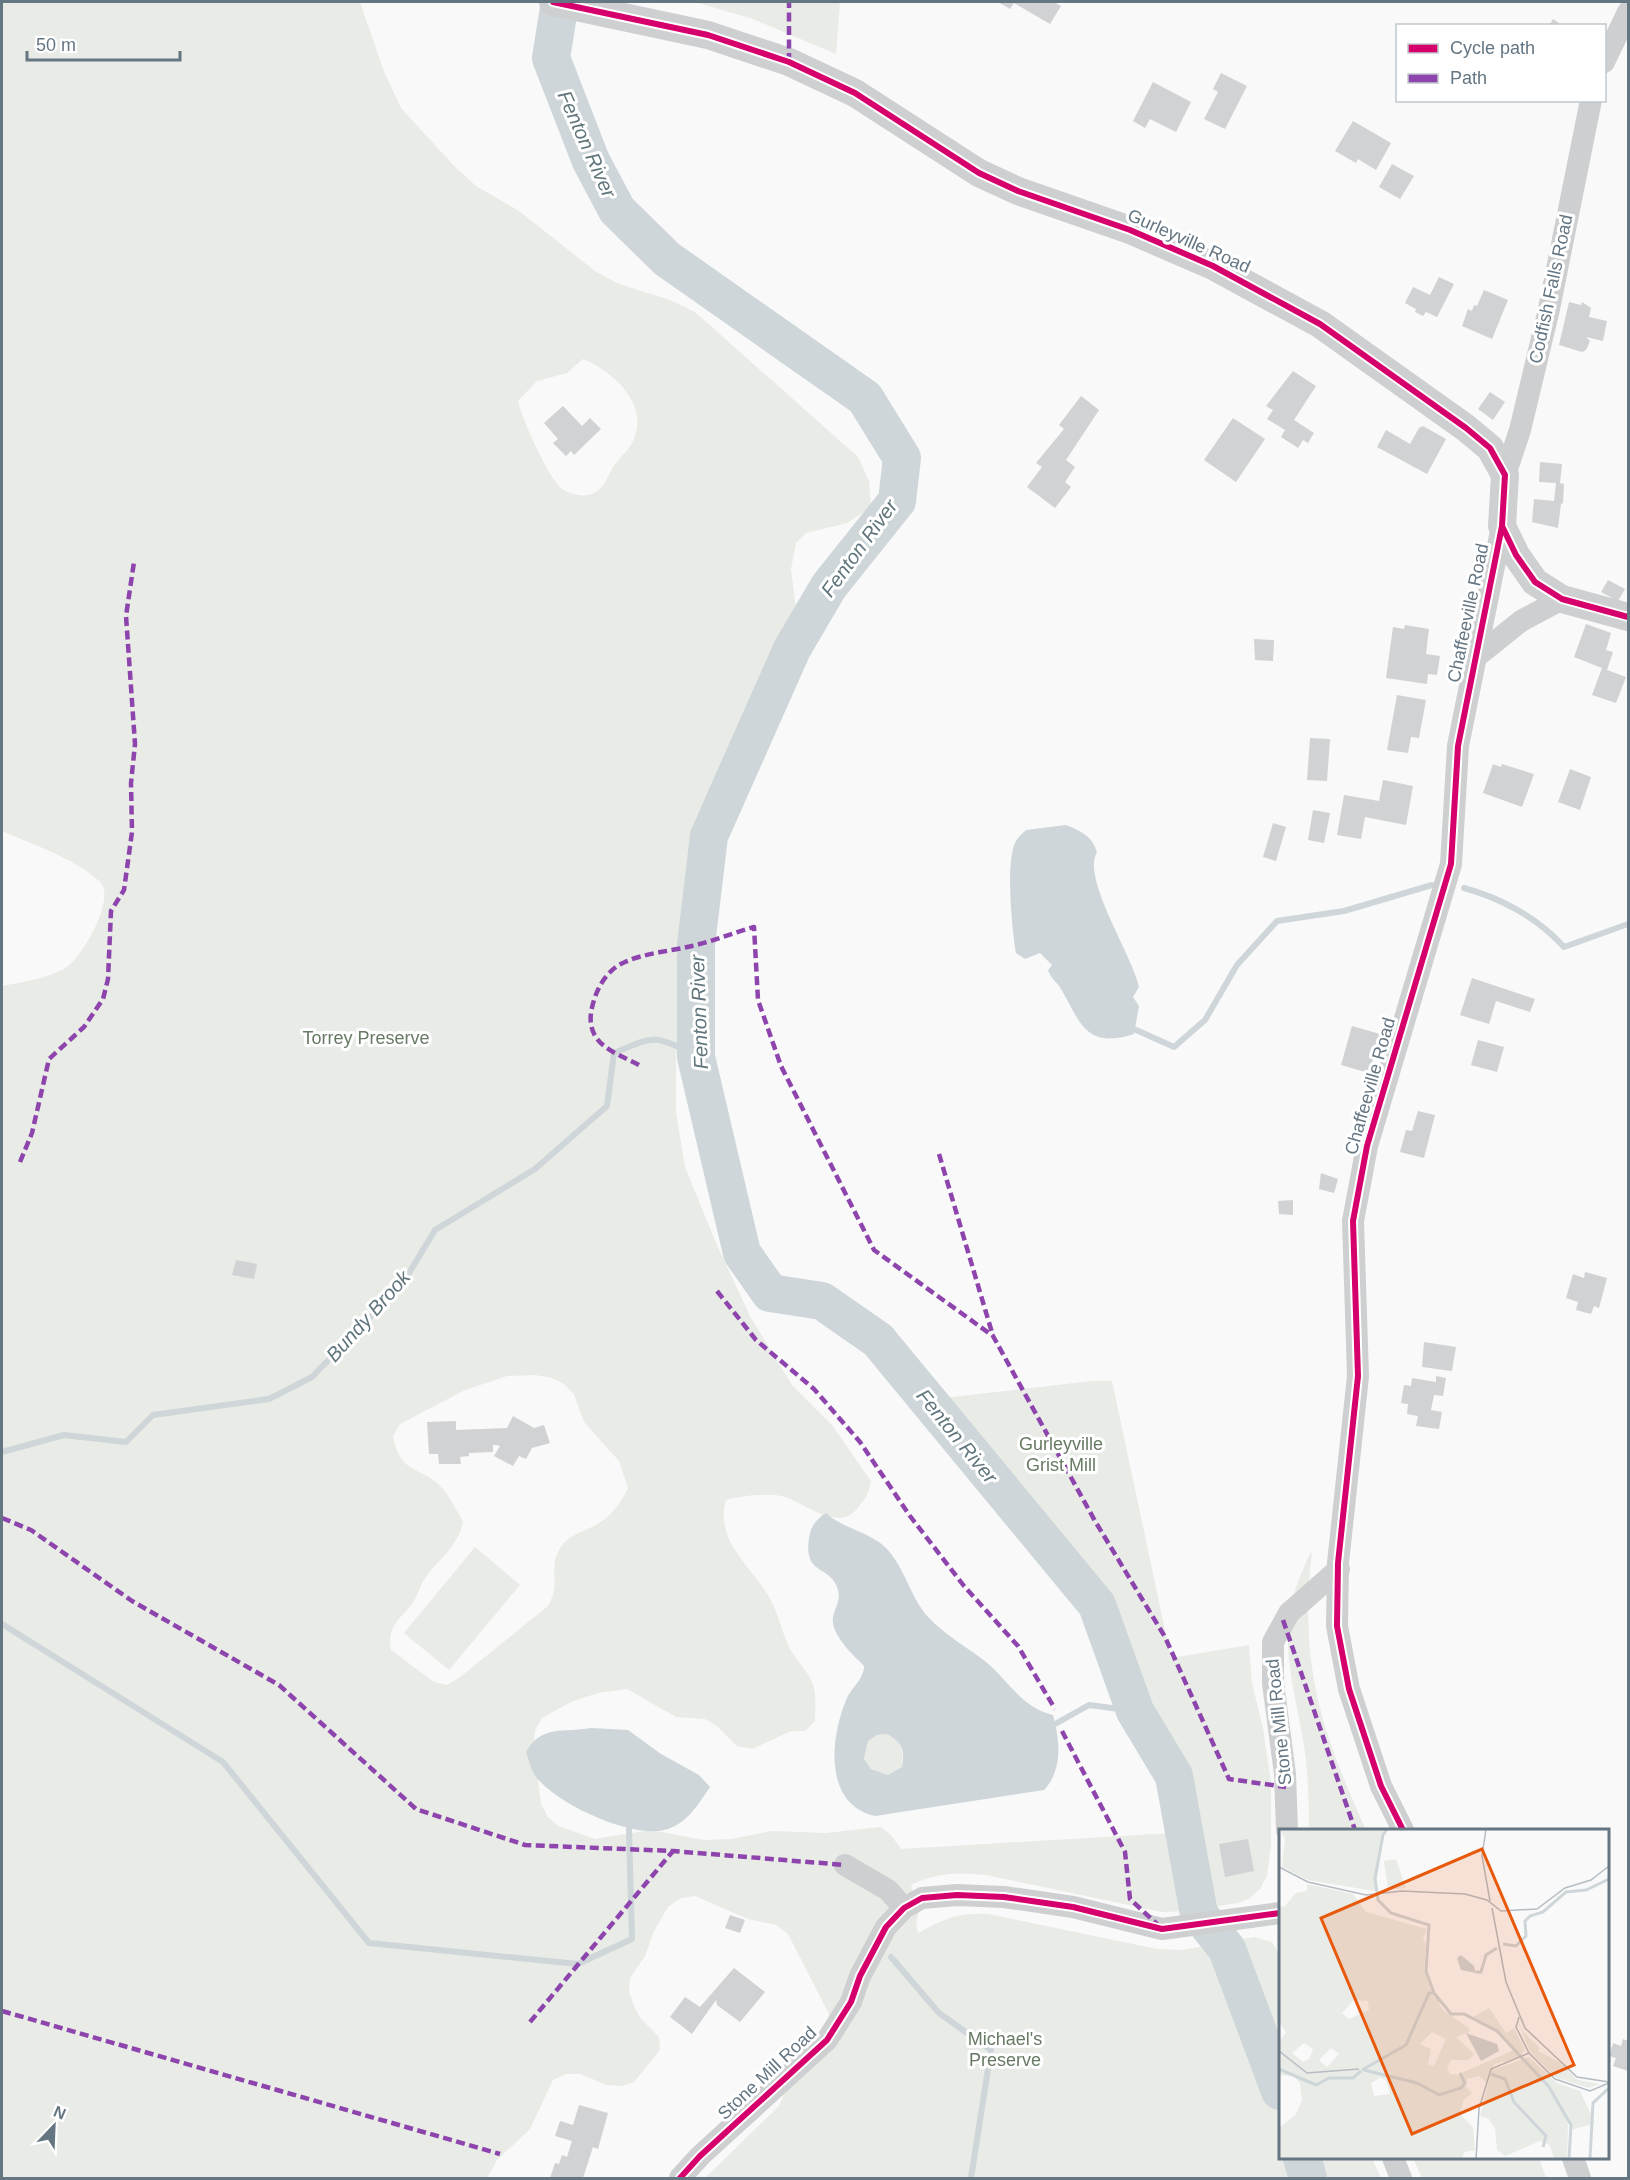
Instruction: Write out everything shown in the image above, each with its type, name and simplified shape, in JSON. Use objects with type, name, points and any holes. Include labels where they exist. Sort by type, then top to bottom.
[{"type":"street","name":"Gurleyville Road","points":[[565,4],[708,35],[789,62],[855,93],[979,173],[1018,191],[1130,230],[1213,266],[1320,324],[1466,428],[1490,448],[1505,475]]},
{"type":"street","points":[[1606,60],[1629,12]]},
{"type":"street","name":"Codfish Falls Road","points":[[1505,475],[1520,430],[1549,309],[1591,102]]},
{"type":"street","points":[[1505,475],[1502,526],[1524,569],[1535,582],[1562,599],[1629,617]]},
{"type":"street","name":"Chaffeeville Road","points":[[1402,1829],[1381,1786],[1349,1689],[1337,1626],[1339,1569],[1358,1376],[1353,1221],[1367,1146],[1451,864],[1458,746],[1502,526]]},
{"type":"street","name":"Chaffeeville Road","points":[[1475,658],[1521,621],[1562,599]]},
{"type":"street","name":"Stone Mill Road","points":[[1287,1829],[1285,1774],[1272,1673],[1273,1642],[1289,1613],[1339,1569]]},
{"type":"street","points":[[846,1865],[888,1890],[904,1908]]},
{"type":"street","name":"Stone Mill Road","points":[[680,2178],[700,2156],[826,2040],[851,2002],[860,1976],[886,1927],[904,1908],[922,1898],[957,1895],[1004,1897],[1073,1907],[1162,1929],[1279,1913]]},
{"type":"street","points":[[1394,2159],[1401,2178]]},
{"type":"street","points":[[1574,2159],[1580,2178]]},
{"type":"green space","points":[[2,2],[360,2],[383,69],[401,108],[456,168],[476,186],[519,211],[595,271],[619,284],[670,300],[695,312],[858,457],[869,481],[871,507],[847,523],[806,533],[796,543],[791,569],[798,624],[696,817],[688,872],[684,979],[676,1058],[676,1113],[685,1167],[716,1243],[750,1316],[792,1385],[832,1425],[871,1481],[866,1496],[857,1509],[849,1516],[840,1518],[830,1517],[781,1496],[754,1495],[726,1500],[725,1528],[730,1540],[736,1552],[769,1597],[790,1649],[811,1680],[815,1695],[815,1721],[805,1731],[791,1731],[752,1749],[737,1746],[717,1726],[705,1719],[676,1717],[627,1689],[598,1693],[571,1702],[542,1718],[535,1730],[534,1743],[541,1804],[548,1817],[558,1826],[595,1839],[650,1830],[704,1840],[732,1839],[772,1831],[826,1833],[881,1827],[891,1835],[901,1849],[1172,1833],[1170,1774],[1163,1734],[1128,1663],[1072,1592],[1007,1493],[908,1402],[1092,1381],[1112,1381],[1171,1658],[1249,1645],[1252,1683],[1263,1728],[1271,1782],[1271,1845],[1267,1876],[1260,1889],[1249,1899],[1238,1903],[1187,1911],[1162,1912],[986,1875],[938,1876],[911,1885],[919,1910],[916,1923],[918,1933],[952,1918],[969,1914],[988,1914],[1157,1949],[1182,1950],[1255,1937],[1272,1942],[1279,1953],[1279,2159],[1372,2159],[1381,2178],[705,2178],[779,2106],[790,2081],[832,2027],[829,2014],[788,1934],[776,1925],[748,1919],[695,1896],[681,1898],[668,1907],[654,1931],[645,1956],[630,1978],[629,1992],[634,2006],[640,2018],[659,2037],[660,2050],[634,2082],[621,2086],[607,2085],[580,2074],[566,2074],[553,2080],[530,2129],[497,2160],[487,2178],[2,2178],[2,986],[34,980],[64,969],[87,942],[101,914],[104,901],[104,890],[100,882],[79,866],[2,831]],"holes":[[[583,359],[616,380],[625,390],[632,401],[637,426],[632,443],[615,464],[604,484],[590,495],[579,495],[557,484],[534,444],[518,401],[537,381],[567,373]],[[535,1375],[552,1378],[564,1384],[574,1394],[584,1422],[619,1461],[628,1488],[606,1518],[572,1537],[562,1546],[554,1565],[554,1591],[548,1606],[459,1678],[447,1685],[434,1682],[391,1650],[392,1630],[413,1602],[424,1580],[457,1539],[463,1522],[443,1489],[429,1477],[407,1465],[401,1458],[393,1436],[400,1424],[465,1390],[507,1376]]]},
{"type":"green space","points":[[695,2],[840,2],[836,54],[753,19]]},
{"type":"green space","points":[[475,1547],[520,1585],[449,1670],[404,1633]]},
{"type":"green space","points":[[1312,1550],[1308,1627],[1317,1694],[1336,1760],[1366,1829],[1309,1829],[1306,1758],[1292,1684],[1288,1641],[1293,1599]]},
{"type":"green space","points":[[887,1734],[899,1744],[903,1756],[902,1767],[888,1775],[871,1769],[864,1760],[868,1741],[877,1735]]},
{"type":"green space","points":[[1413,2159],[1539,2159],[1546,2178],[1422,2178]]},
{"type":"shaded area","points":[[1066,825],[1085,835],[1097,852],[1094,864],[1101,897],[1139,987],[1133,997],[1139,1006],[1134,1034],[1105,1038],[1086,1030],[1051,976],[1048,970],[1052,965],[1040,953],[1025,959],[1016,953],[1010,878],[1016,841],[1026,830]]},
{"type":"shaded area","points":[[826,1513],[885,1547],[898,1564],[916,1600],[928,1617],[986,1662],[1024,1700],[1053,1715],[1058,1744],[1057,1764],[1044,1790],[875,1816],[858,1809],[846,1798],[839,1784],[835,1767],[837,1731],[847,1698],[860,1679],[864,1666],[843,1644],[835,1630],[833,1617],[839,1593],[834,1582],[810,1559],[808,1550],[810,1534],[814,1523]],"holes":[[[887,1734],[902,1748],[902,1767],[888,1775],[871,1769],[864,1759],[868,1741],[877,1735]]]},
{"type":"shaded area","points":[[591,1728],[628,1730],[661,1754],[699,1775],[710,1787],[685,1819],[664,1830],[633,1829],[595,1817],[560,1798],[546,1787],[531,1769],[526,1752],[532,1743],[546,1733]]},
{"type":"building","points":[[998,2],[1054,2],[1061,6],[1050,24],[1014,3],[1010,9]]},
{"type":"building","points":[[1553,19],[1560,24],[1550,24]]},
{"type":"building","points":[[1221,73],[1247,86],[1225,129],[1204,119],[1218,92],[1213,89]]},
{"type":"building","points":[[1153,82],[1191,102],[1176,132],[1150,119],[1145,128],[1133,121]]},
{"type":"building","points":[[1353,121],[1391,143],[1376,170],[1358,159],[1356,163],[1335,151]]},
{"type":"building","points":[[1392,164],[1414,176],[1400,199],[1379,187]]},
{"type":"building","points":[[1439,277],[1454,284],[1437,317],[1426,312],[1423,316],[1405,303],[1413,287],[1430,295]]},
{"type":"building","points":[[1484,290],[1508,300],[1492,339],[1462,326],[1468,309],[1472,311],[1474,305],[1477,306]]},
{"type":"building","points":[[1569,302],[1581,305],[1582,302],[1591,308],[1589,317],[1607,321],[1603,341],[1586,337],[1590,341],[1586,350],[1582,352],[1559,345]]},
{"type":"building","points":[[1293,371],[1316,386],[1294,420],[1314,433],[1308,443],[1303,440],[1298,448],[1281,437],[1285,430],[1267,419],[1273,410],[1266,406]]},
{"type":"building","points":[[1490,392],[1505,402],[1493,420],[1478,409]]},
{"type":"building","points":[[1081,396],[1099,410],[1066,460],[1075,467],[1065,482],[1071,487],[1055,508],[1027,487],[1042,467],[1036,463],[1064,429],[1059,425]]},
{"type":"building","points":[[563,406],[582,426],[590,418],[601,429],[574,455],[571,451],[566,456],[553,443],[558,439],[544,423]]},
{"type":"building","points":[[1233,418],[1265,439],[1236,482],[1204,460]]},
{"type":"building","points":[[1423,426],[1446,439],[1427,474],[1377,447],[1386,430],[1410,444],[1419,428]]},
{"type":"building","points":[[1540,462],[1562,464],[1560,483],[1564,484],[1563,503],[1558,528],[1532,522],[1534,499],[1554,501],[1556,483],[1539,482]]},
{"type":"building","points":[[1608,580],[1625,589],[1618,601],[1601,592]]},
{"type":"building","points":[[1586,624],[1611,633],[1606,650],[1613,652],[1607,670],[1626,677],[1616,703],[1592,695],[1602,668],[1574,657]]},
{"type":"building","points":[[1405,625],[1429,629],[1426,654],[1440,656],[1437,675],[1428,674],[1427,684],[1386,678],[1393,627],[1404,629]]},
{"type":"building","points":[[1254,639],[1274,640],[1273,661],[1255,660]]},
{"type":"building","points":[[1397,695],[1426,700],[1419,738],[1411,737],[1408,753],[1387,750]]},
{"type":"building","points":[[1310,738],[1330,739],[1327,781],[1307,780]]},
{"type":"building","points":[[1493,764],[1501,767],[1502,764],[1534,774],[1522,807],[1483,793]]},
{"type":"building","points":[[1570,769],[1591,777],[1580,810],[1558,802]]},
{"type":"building","points":[[1383,780],[1413,786],[1406,825],[1365,817],[1361,839],[1337,835],[1344,795],[1379,801]]},
{"type":"building","points":[[1313,810],[1330,813],[1324,843],[1308,840]]},
{"type":"building","points":[[1273,823],[1286,827],[1276,861],[1263,857]]},
{"type":"building","points":[[1472,978],[1535,999],[1530,1012],[1496,1001],[1489,1024],[1460,1015]]},
{"type":"building","points":[[1352,1026],[1380,1034],[1369,1073],[1341,1065]]},
{"type":"building","points":[[1478,1040],[1504,1047],[1497,1072],[1471,1065]]},
{"type":"building","points":[[1418,1111],[1435,1115],[1424,1158],[1400,1152],[1406,1130],[1412,1131]]},
{"type":"building","points":[[1321,1173],[1338,1179],[1334,1193],[1319,1189]]},
{"type":"building","points":[[1293,1200],[1293,1215],[1279,1214],[1278,1201]]},
{"type":"building","points":[[236,1260],[257,1264],[254,1279],[232,1275]]},
{"type":"building","points":[[1585,1272],[1607,1278],[1599,1308],[1594,1306],[1591,1314],[1576,1310],[1578,1302],[1566,1298],[1573,1274],[1584,1278]]},
{"type":"building","points":[[1424,1342],[1456,1347],[1452,1371],[1422,1367]]},
{"type":"building","points":[[1436,1376],[1446,1378],[1443,1396],[1434,1395],[1431,1410],[1442,1412],[1439,1429],[1416,1426],[1418,1416],[1407,1414],[1408,1404],[1401,1403],[1404,1385],[1411,1386],[1412,1378],[1436,1382]]},
{"type":"building","points":[[513,1416],[534,1428],[544,1425],[550,1443],[532,1448],[526,1459],[519,1456],[513,1466],[494,1456],[500,1446],[497,1445],[493,1445],[493,1452],[469,1453],[469,1456],[460,1457],[461,1464],[439,1464],[438,1454],[429,1454],[427,1422],[456,1421],[456,1430],[507,1428]]},
{"type":"building","points":[[1248,1839],[1254,1871],[1225,1877],[1219,1844]]},
{"type":"building","points":[[730,1915],[745,1920],[740,1933],[725,1928]]},
{"type":"building","points":[[734,1968],[765,1992],[740,2022],[717,2005],[716,2000],[692,2034],[670,2017],[685,1997],[700,2007]]},
{"type":"building","points":[[1623,2039],[1628,2041],[1628,2071],[1613,2066],[1616,2058],[1609,2056],[1613,2043],[1621,2046]]},
{"type":"building","points":[[579,2105],[608,2113],[598,2149],[593,2147],[583,2178],[550,2178],[555,2163],[559,2164],[562,2155],[567,2157],[572,2141],[555,2136],[560,2121],[573,2125]]},
{"type":"waterway","name":"Fenton River","points":[[560,2],[551,58],[591,161],[617,210],[667,259],[865,398],[902,458],[897,501],[829,586],[792,649],[709,836],[696,945],[696,1057],[742,1253],[770,1293],[822,1301],[878,1340],[1097,1605],[1135,1711],[1174,1776],[1199,1914],[1227,1949],[1279,2088]]},
{"type":"waterway","points":[[1134,1029],[1174,1047],[1205,1020],[1237,965],[1277,921],[1344,911],[1432,885]]},
{"type":"waterway","points":[[1464,888],[1492,897],[1518,910],[1543,927],[1564,947],[1628,924]]},
{"type":"waterway","name":"Bundy Brook","points":[[2,1452],[64,1435],[126,1442],[153,1415],[269,1399],[312,1377],[403,1283],[435,1230],[535,1169],[607,1106],[614,1053],[627,1047],[646,1041],[661,1040],[693,1054],[716,1148]]},
{"type":"waterway","points":[[2,1624],[223,1762],[369,1943],[578,1964],[632,1939],[629,1829]]},
{"type":"waterway","points":[[1055,1724],[1089,1705],[1135,1711]]},
{"type":"waterway","points":[[891,1957],[939,2013],[991,2050],[971,2178]]},
{"type":"waterway","name":"Fenton River","points":[[1302,2159],[1308,2178]]},
{"type":"marked path","points":[[789,2],[789,62]]},
{"type":"marked path","points":[[20,1162],[32,1133],[49,1059],[84,1027],[103,999],[108,979],[111,911],[124,890],[132,832],[131,783],[135,744],[126,616],[134,562]]},
{"type":"marked path","points":[[639,1065],[613,1052],[598,1040],[594,1033],[591,1013],[598,990],[606,976],[618,966],[633,959],[700,944],[754,927],[758,1000],[781,1066],[874,1250],[993,1336],[1095,1521],[1165,1637],[1229,1779],[1286,1787]]},
{"type":"marked path","points":[[939,1154],[993,1336]]},
{"type":"marked path","points":[[717,1291],[756,1340],[814,1389],[860,1442],[910,1516],[964,1586],[1018,1646],[1055,1709]]},
{"type":"marked path","points":[[2,1518],[31,1530],[132,1601],[279,1685],[416,1809],[525,1845],[673,1851],[845,1865]]},
{"type":"marked path","points":[[1283,1620],[1355,1829]]},
{"type":"marked path","points":[[1062,1731],[1125,1852],[1130,1899],[1158,1925]]},
{"type":"marked path","points":[[530,2022],[673,1851]]},
{"type":"marked path","points":[[2,2011],[500,2154]]},
{"type":"cycle path","points":[[553,2],[708,35],[789,62],[855,93],[979,173],[1018,191],[1130,230],[1213,266],[1320,324],[1466,428],[1490,448],[1505,475],[1502,526],[1516,555],[1535,582],[1562,599],[1628,617]]},
{"type":"cycle path","points":[[1402,1829],[1381,1786],[1349,1689],[1337,1626],[1338,1563],[1358,1376],[1353,1221],[1367,1146],[1451,864],[1458,746],[1502,526]]},
{"type":"cycle path","points":[[680,2178],[700,2156],[827,2040],[851,2002],[860,1976],[886,1927],[904,1908],[922,1898],[957,1895],[1004,1897],[1073,1907],[1162,1929],[1279,1913]]},
{"type":"park label","name":"Torrey Preserve","points":[[366,1038]]},
{"type":"park label","name":"Gurleyville Grist Mill","points":[[1061,1454]]},
{"type":"park label","name":"Michael's Preserve","points":[[1005,2049]]}]
